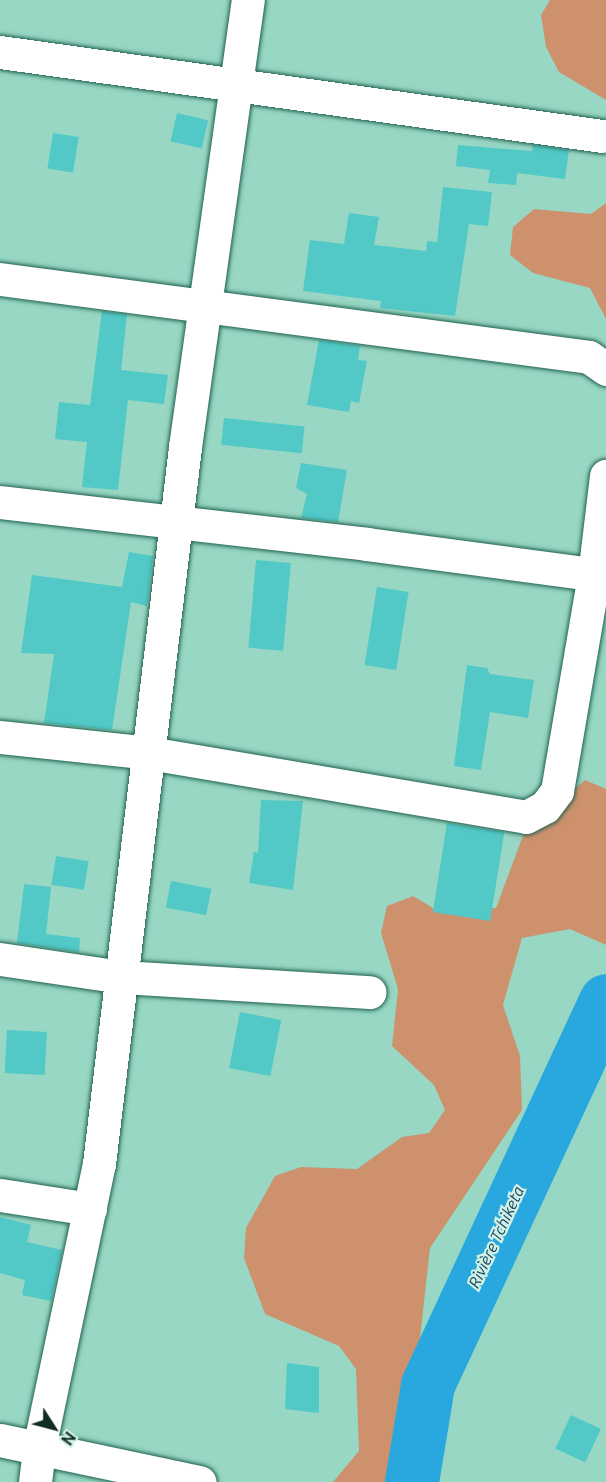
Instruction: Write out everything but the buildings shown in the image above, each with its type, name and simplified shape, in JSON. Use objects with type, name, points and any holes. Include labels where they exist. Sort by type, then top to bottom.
[{"type":"street","points":[[35,1482],[39,1448],[90,1209],[122,977],[204,307],[234,84],[248,0]]},
{"type":"street","points":[[0,52],[602,136]]},
{"type":"street","points":[[0,279],[589,357],[606,369]]},
{"type":"street","points":[[0,737],[149,753],[526,817],[545,807],[557,791],[600,576],[606,476]]},
{"type":"street","points":[[0,502],[176,524],[367,544],[600,576]]},
{"type":"street","points":[[0,959],[122,977],[370,992]]},
{"type":"street","points":[[0,1195],[90,1209]]},
{"type":"street","points":[[0,1440],[200,1482]]},
{"type":"shaded area","points":[[550,0],[606,0],[606,100],[559,72],[546,47],[541,15]]},
{"type":"shaded area","points":[[606,203],[606,319],[590,288],[533,273],[510,255],[513,227],[534,209],[591,214]]},
{"type":"shaded area","points":[[585,780],[606,789],[606,945],[570,929],[522,938],[503,1005],[520,1056],[522,1110],[430,1248],[404,1482],[333,1482],[359,1451],[356,1369],[339,1346],[265,1314],[244,1258],[246,1228],[275,1176],[301,1167],[357,1169],[402,1137],[429,1133],[445,1110],[434,1085],[392,1046],[398,989],[381,933],[387,906],[413,896],[438,911],[496,908],[524,833]]},
{"type":"waterway","name":"Rivière Tchiketa","points":[[412,1482],[428,1385],[606,1001]]}]
